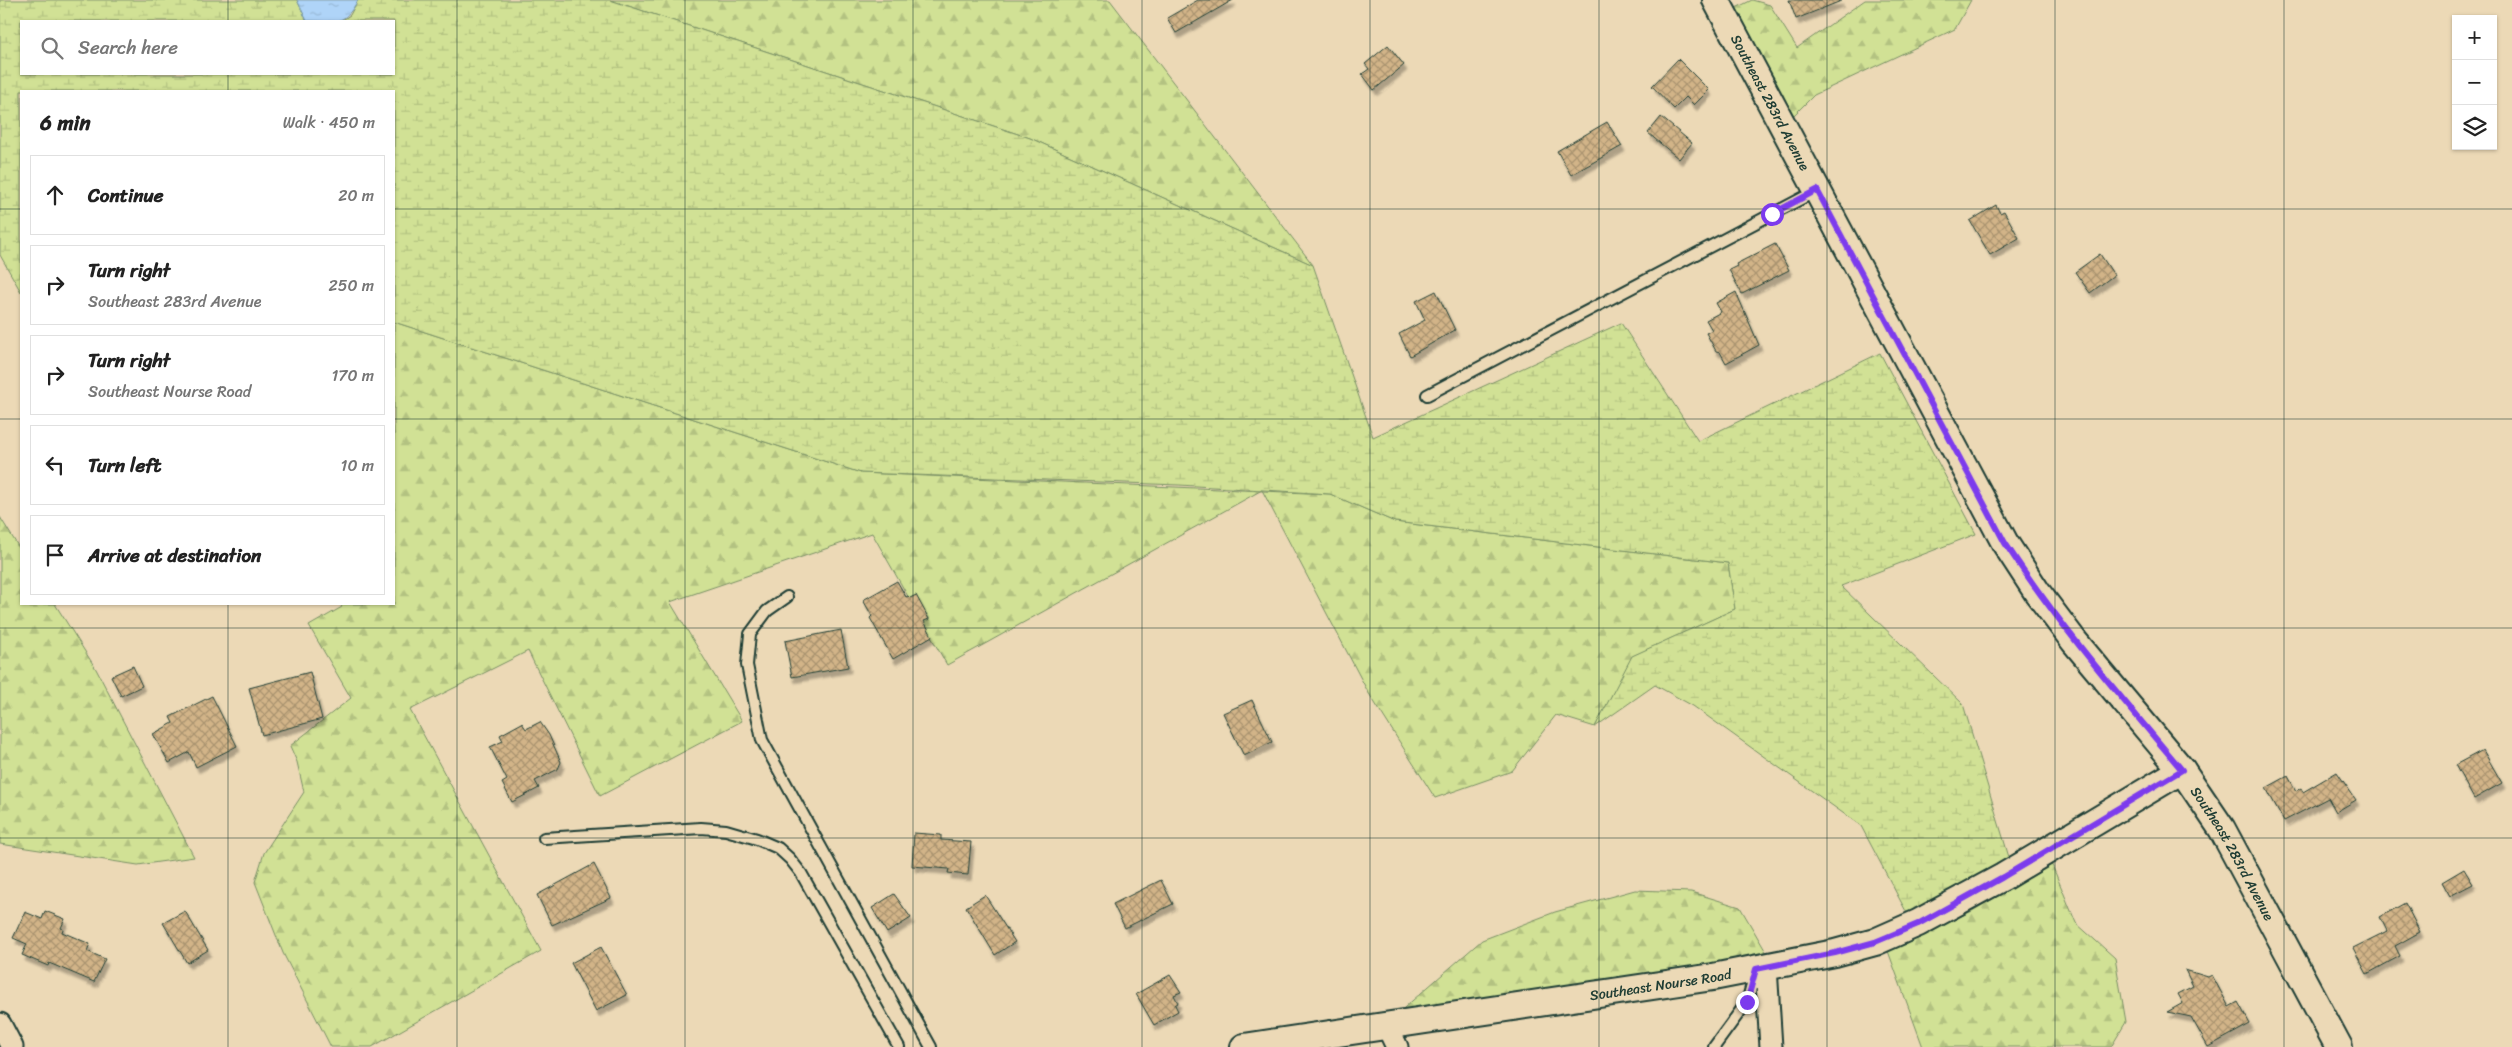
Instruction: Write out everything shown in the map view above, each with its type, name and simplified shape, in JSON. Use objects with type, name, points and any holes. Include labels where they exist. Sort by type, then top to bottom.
[{"type":"street","name":"Southeast 283rd Avenue","points":[[1716,0],[2005,543],[2037,592],[2074,641],[2182,770],[2222,829],[2340,1047]]},
{"type":"street","name":"Southeast Nourse Road","points":[[1244,1047],[1392,1036],[1761,968],[1875,942],[1918,924],[2003,877],[2182,770]]},
{"type":"street","points":[[1761,968],[1770,1046]]},
{"type":"street","points":[[0,1024],[12,1047]]},
{"type":"lane","points":[[1427,394],[1817,190]]},
{"type":"lane","points":[[787,598],[766,611],[750,634],[747,665],[762,740],[931,1047]]},
{"type":"lane","points":[[544,838],[701,828],[726,830],[758,839],[778,848],[801,873],[899,1047]]},
{"type":"lane","points":[[1714,1047],[1747,1002],[1761,968]]},
{"type":"green space","points":[[0,0],[297,0],[307,20],[20,20],[20,75],[395,75],[395,20],[342,20],[350,15],[358,0],[610,0],[1030,138],[1313,265],[1373,437],[1621,323],[1698,441],[1880,353],[1976,534],[1841,586],[1963,704],[2011,864],[1909,917],[1861,826],[1693,706],[1655,685],[1595,727],[1632,656],[1735,609],[1728,563],[1395,522],[1330,494],[1179,485],[861,473],[395,322],[395,90],[20,90],[20,290],[0,255]]},
{"type":"green space","points":[[610,0],[1110,0],[1313,265],[1030,138]]},
{"type":"green space","points":[[1752,0],[1770,5],[1797,48],[1865,0],[1971,0],[1955,29],[1814,95],[1790,119],[1730,11]]},
{"type":"green space","points":[[395,322],[861,473],[1260,491],[947,665],[872,533],[670,602],[742,721],[600,796],[528,651],[410,710],[541,951],[372,1047],[331,1047],[283,953],[255,882],[264,853],[304,792],[297,762],[290,746],[351,698],[309,626],[342,607],[341,605],[395,605]]},
{"type":"green space","points":[[1263,491],[1330,494],[1395,522],[1728,563],[1735,609],[1633,656],[1595,727],[1556,715],[1512,771],[1435,798],[1368,692]]},
{"type":"green space","points":[[0,517],[20,549],[20,605],[56,605],[96,669],[194,857],[138,865],[0,844]]},
{"type":"green space","points":[[2052,865],[2076,923],[2115,958],[2126,1022],[2111,1047],[1923,1047],[1888,951],[1972,911]]},
{"type":"green space","points":[[1635,890],[1691,892],[1740,907],[1769,957],[1397,1014],[1482,940],[1555,912]]},
{"type":"water","points":[[297,0],[358,0],[348,15],[340,20],[307,20]]},
{"type":"building","points":[[1198,0],[1233,0],[1176,33],[1167,18]]},
{"type":"building","points":[[1789,0],[1840,0],[1841,1],[1796,19]]},
{"type":"building","points":[[1388,45],[1404,65],[1374,90],[1362,74],[1369,69],[1365,64]]},
{"type":"building","points":[[1678,59],[1709,90],[1694,105],[1686,97],[1674,109],[1652,86]]},
{"type":"building","points":[[1661,117],[1692,143],[1679,159],[1648,133]]},
{"type":"building","points":[[1607,122],[1622,146],[1571,175],[1557,151]]},
{"type":"building","points":[[1996,205],[2000,213],[2004,211],[2019,238],[1990,255],[1970,221]]},
{"type":"building","points":[[1775,244],[1789,270],[1742,294],[1729,270],[1737,266],[1736,264]]},
{"type":"building","points":[[2100,254],[2114,275],[2090,293],[2075,272]]},
{"type":"building","points":[[1436,291],[1455,330],[1410,356],[1399,334],[1425,320],[1416,301]]},
{"type":"building","points":[[1736,292],[1759,345],[1726,363],[1720,352],[1716,351],[1706,333],[1712,330],[1706,320],[1721,312],[1716,303]]},
{"type":"building","points":[[897,581],[906,597],[910,598],[916,595],[929,619],[924,621],[932,636],[893,659],[870,618],[872,616],[863,600]]},
{"type":"building","points":[[841,630],[848,667],[792,677],[785,641]]},
{"type":"building","points":[[133,666],[142,686],[121,696],[111,676]]},
{"type":"building","points":[[310,672],[322,719],[262,735],[249,688]]},
{"type":"building","points":[[212,696],[237,746],[196,767],[189,752],[169,763],[153,734],[173,723],[170,717]]},
{"type":"building","points":[[1252,700],[1272,742],[1244,756],[1223,713]]},
{"type":"building","points":[[540,722],[549,735],[561,762],[558,769],[535,781],[539,788],[512,802],[502,783],[507,780],[490,747],[503,741],[500,735],[522,723],[526,729]]},
{"type":"building","points":[[2483,750],[2502,783],[2474,799],[2455,765]]},
{"type":"building","points":[[2337,772],[2356,800],[2336,812],[2328,798],[2284,821],[2266,788],[2288,776],[2296,791],[2301,788],[2303,792]]},
{"type":"building","points":[[914,833],[941,835],[941,840],[971,842],[968,875],[948,873],[949,869],[912,866]]},
{"type":"building","points":[[594,864],[611,898],[552,925],[537,895]]},
{"type":"building","points":[[2464,869],[2473,884],[2450,896],[2442,882]]},
{"type":"building","points":[[1161,880],[1173,904],[1125,928],[1113,904]]},
{"type":"building","points":[[894,894],[911,918],[887,933],[872,908]]},
{"type":"building","points":[[985,895],[1015,942],[995,955],[966,907]]},
{"type":"building","points":[[2405,903],[2420,932],[2395,946],[2400,956],[2367,974],[2353,948],[2387,931],[2380,917]]},
{"type":"building","points":[[45,911],[65,919],[61,928],[63,929],[62,932],[90,944],[87,951],[105,959],[94,982],[49,963],[48,966],[22,955],[27,944],[13,938],[25,912],[42,919]]},
{"type":"building","points":[[185,911],[208,950],[187,963],[163,923]]},
{"type":"building","points":[[601,947],[627,995],[596,1011],[571,963]]},
{"type":"building","points":[[2185,970],[2208,977],[2212,975],[2229,1007],[2238,1002],[2250,1024],[2208,1047],[2191,1017],[2167,1012],[2183,1003],[2178,994],[2193,986]]},
{"type":"building","points":[[1170,975],[1181,992],[1174,995],[1178,1003],[1175,1005],[1178,1011],[1154,1025],[1136,994]]},
{"type":"route","points":[[1747,1002],[1756,969],[1835,953],[1875,942],[1918,924],[2003,877],[2182,770],[2074,641],[2037,592],[2005,543],[1817,190],[1772,214]]}]
